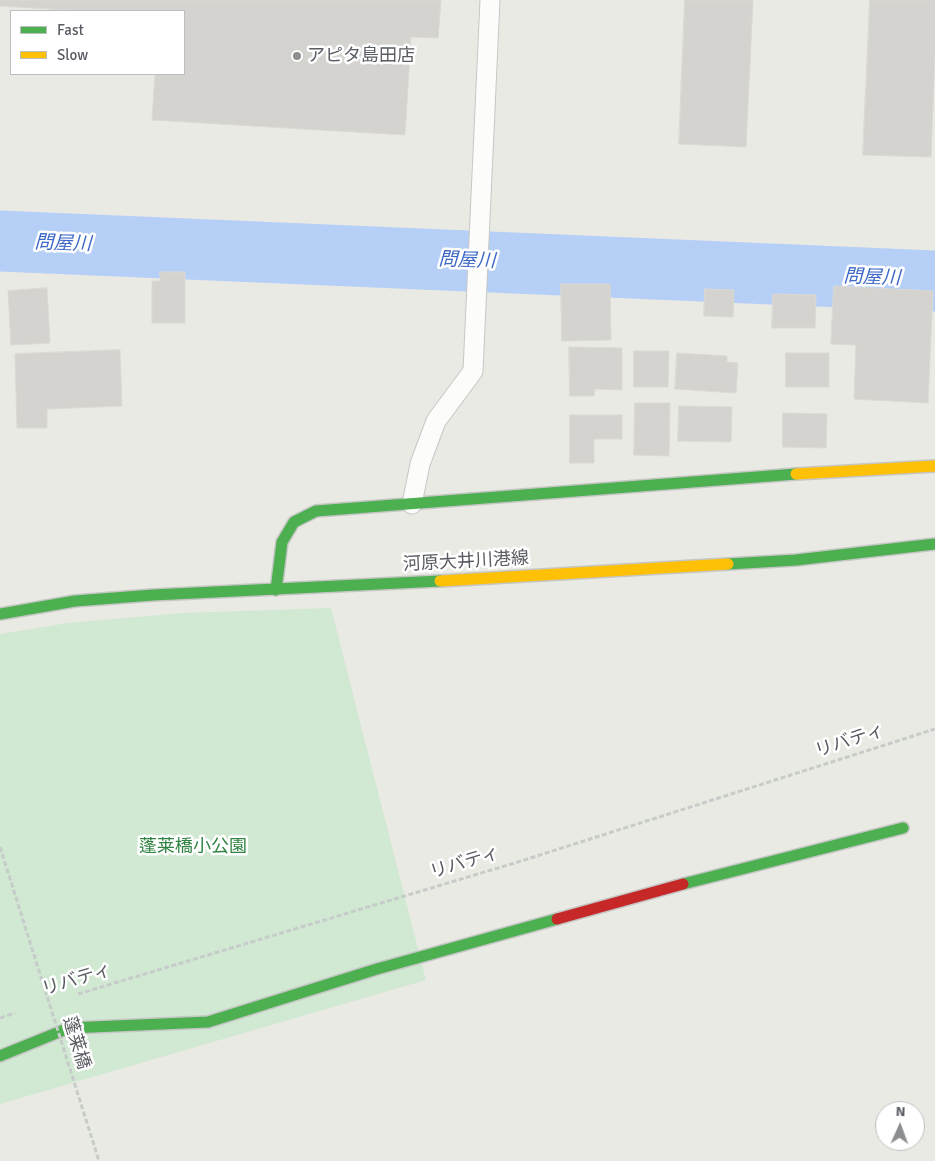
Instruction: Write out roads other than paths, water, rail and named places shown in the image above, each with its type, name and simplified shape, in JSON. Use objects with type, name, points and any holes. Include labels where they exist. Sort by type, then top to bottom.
[{"type":"street","points":[[276,590],[282,542],[294,522],[316,511],[766,476],[935,466]]},
{"type":"street","name":"河原大井川港線","points":[[0,614],[75,602],[124,597],[796,560],[935,544]]},
{"type":"street","points":[[0,1056],[70,1028],[208,1022],[377,969],[480,940],[725,872],[903,828]]},
{"type":"lane","points":[[412,504],[420,464],[436,421],[473,371],[490,0]]},
{"type":"waterway","name":"問屋川","points":[[0,241],[935,281]]},
{"type":"place","name":"アピタ島田店","points":[[297,56]]},
{"type":"park label","name":"蓬莱橋小公園","points":[[193,847]]}]
